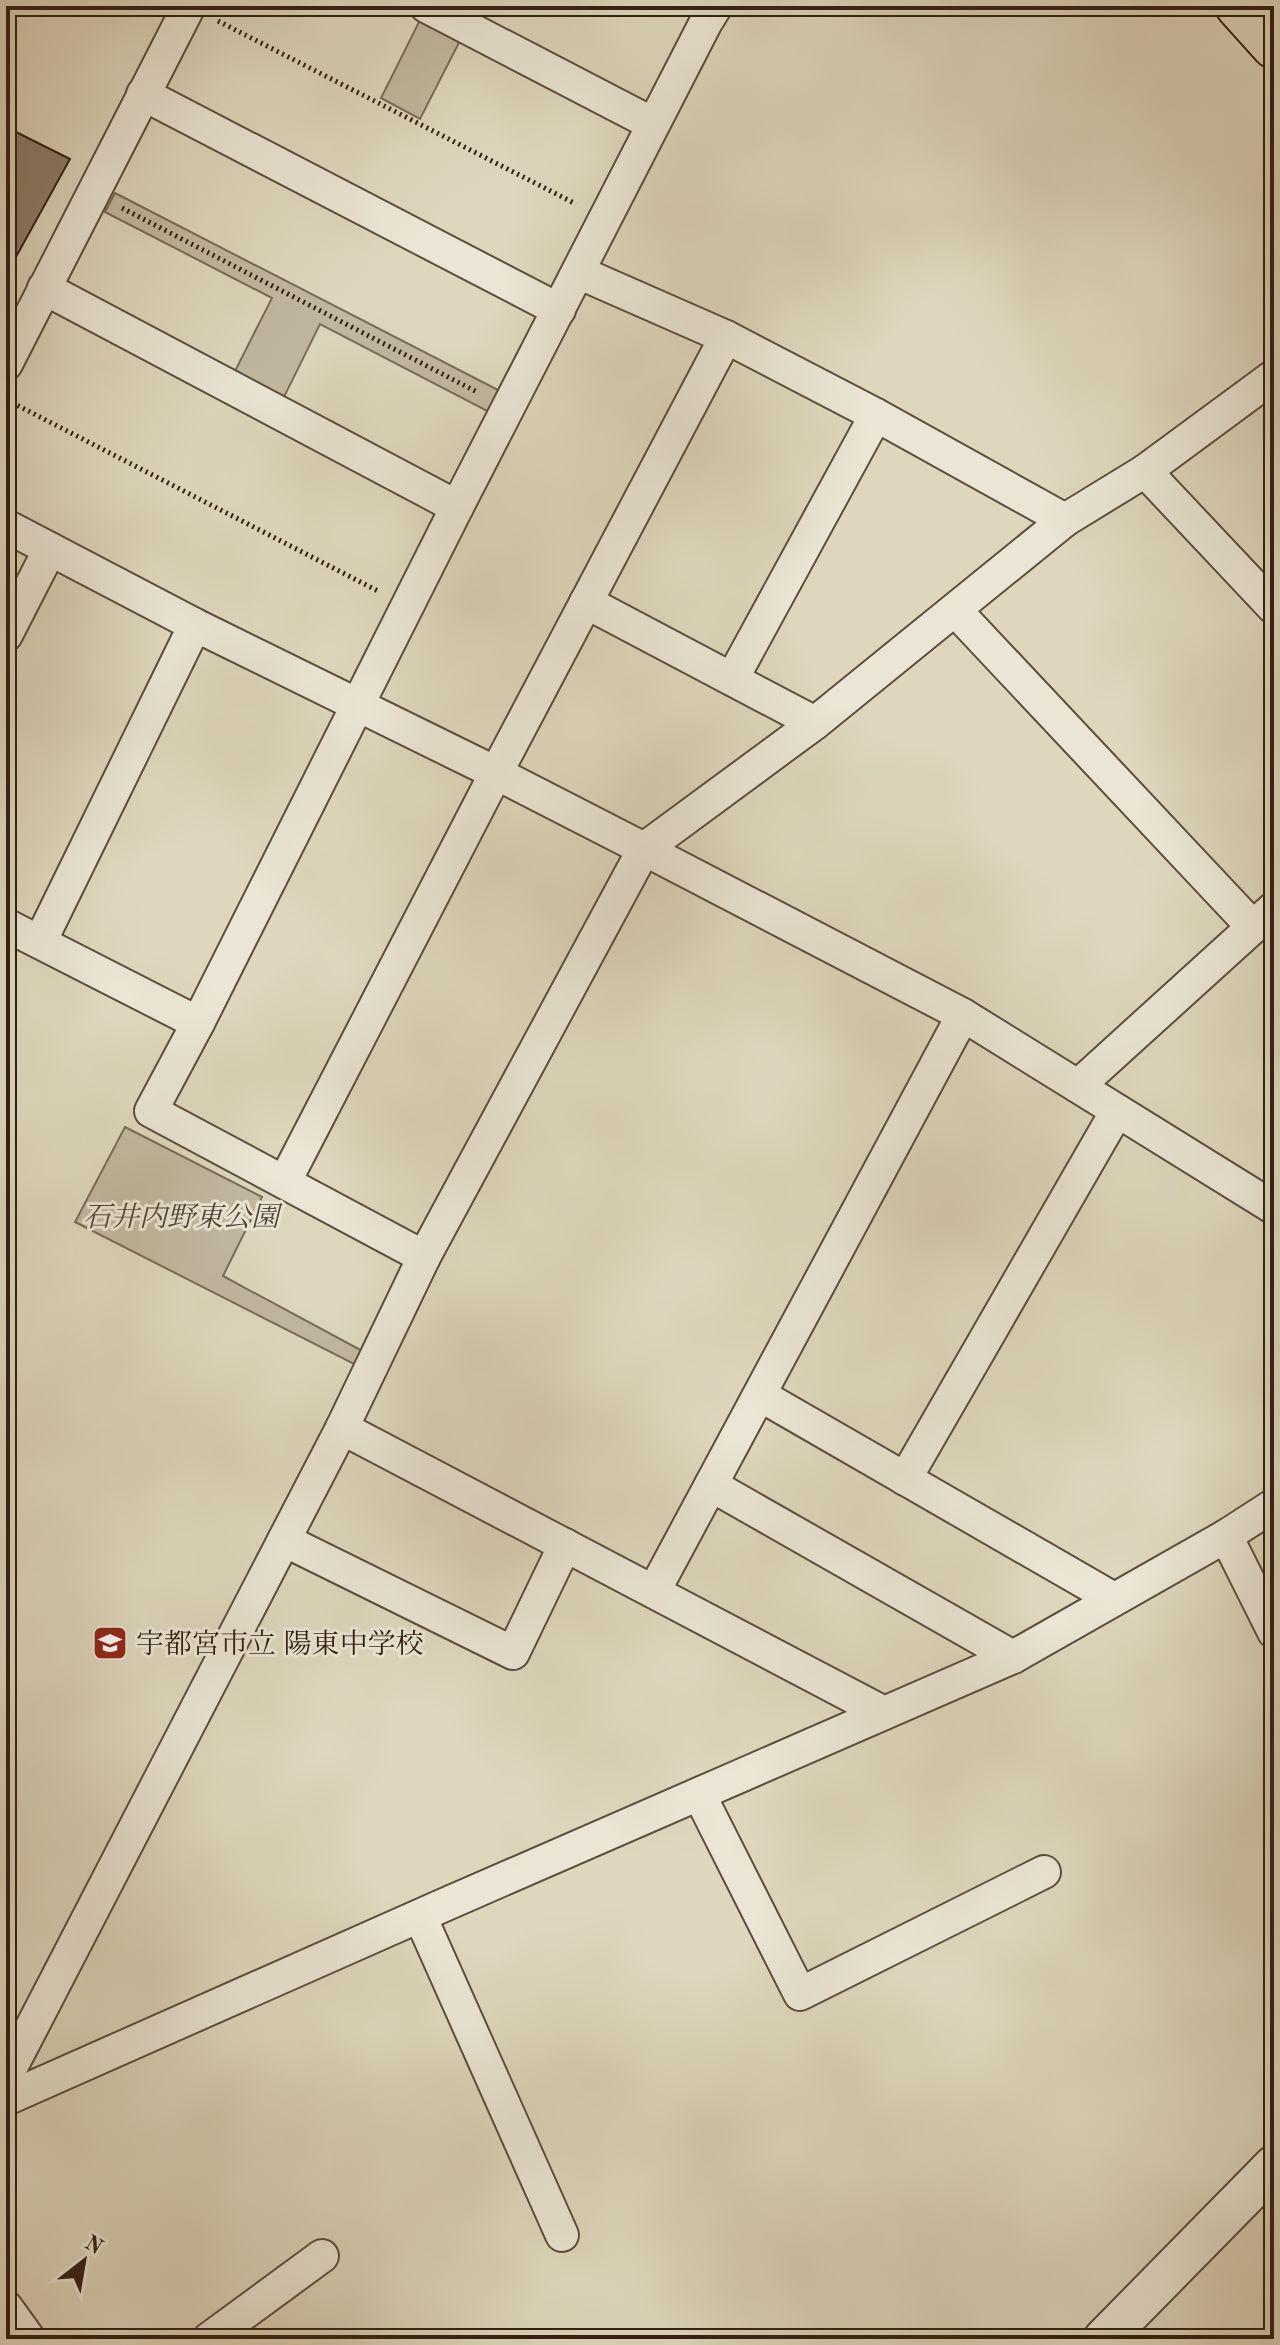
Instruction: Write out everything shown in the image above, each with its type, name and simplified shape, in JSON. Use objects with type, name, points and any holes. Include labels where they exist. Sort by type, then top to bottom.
[{"type":"highway","points":[[1238,6],[1274,46]]},
{"type":"street","points":[[426,6],[653,124]]},
{"type":"street","points":[[424,1257],[151,1111],[604,219],[716,6]]},
{"type":"street","points":[[6,364],[143,94],[203,13]]},
{"type":"street","points":[[143,94],[559,310]]},
{"type":"street","points":[[578,272],[726,337],[876,415],[1065,520]]},
{"type":"street","points":[[44,288],[457,507]]},
{"type":"street","points":[[285,1181],[726,337]]},
{"type":"street","points":[[6,2077],[342,1428],[424,1257],[644,849],[815,723],[1065,520],[1145,471],[1274,376]]},
{"type":"street","points":[[732,679],[876,415]]},
{"type":"street","points":[[1145,471],[1274,608]]},
{"type":"street","points":[[6,526],[195,625],[496,773],[963,1015],[1274,1208]]},
{"type":"street","points":[[6,635],[50,549]]},
{"type":"street","points":[[586,602],[815,723]]},
{"type":"street","points":[[955,610],[1264,917],[1078,1086]]},
{"type":"street","points":[[40,942],[195,625]]},
{"type":"street","points":[[6,925],[198,1023]]},
{"type":"street","points":[[654,1591],[963,1015]]},
{"type":"street","points":[[905,1479],[1117,1111]]},
{"type":"street","points":[[760,1395],[1114,1599]]},
{"type":"street","points":[[342,1428],[884,1713]]},
{"type":"street","points":[[711,1485],[1013,1657]]},
{"type":"street","points":[[6,2099],[1013,1657],[1226,1536],[1274,1505]]},
{"type":"street","points":[[1226,1536],[1274,1632]]},
{"type":"street","points":[[284,1540],[513,1653],[565,1545]]},
{"type":"street","points":[[699,1794],[800,1994],[1044,1872]]},
{"type":"street","points":[[420,1916],[562,2235]]},
{"type":"street","points":[[1104,2339],[1274,2166]]},
{"type":"street","points":[[209,2339],[322,2256]]},
{"type":"street","points":[[6,2307],[29,2339]]},
{"type":"path","points":[[203,13],[604,219]]},
{"type":"path","points":[[93,193],[509,409]]},
{"type":"path","points":[[6,399],[407,606]]},
{"type":"green space","points":[[427,6],[467,27],[420,119],[381,98]]},
{"type":"green space","points":[[115,193],[500,391],[489,412],[320,324],[283,399],[234,373],[272,298],[105,212]]},
{"type":"green space","name":"石井内野東公園","points":[[125,1127],[262,1197],[223,1276],[366,1353],[358,1366],[75,1222]]},
{"type":"building","points":[[6,127],[70,159],[6,275]]},
{"type":"place","name":"宇都宮市立 陽東中学校","points":[[110,1643]]}]
